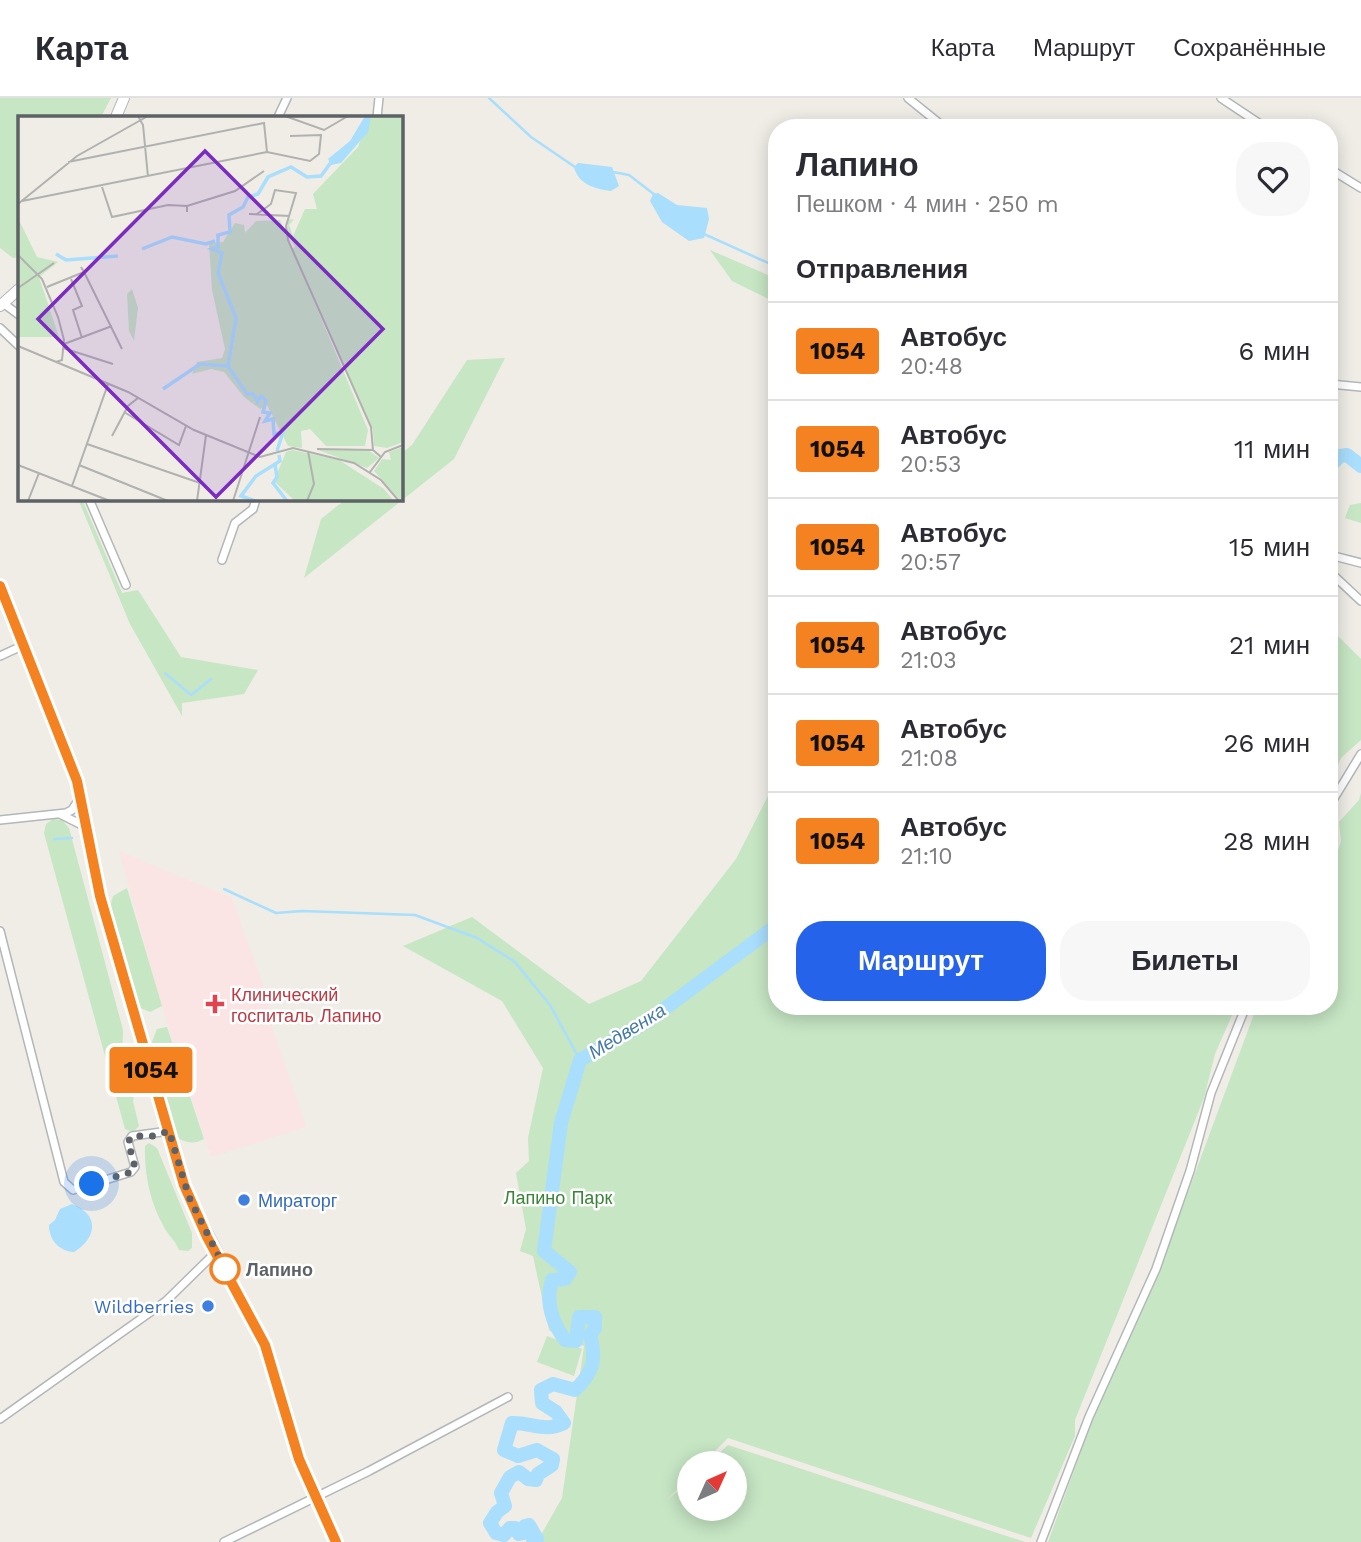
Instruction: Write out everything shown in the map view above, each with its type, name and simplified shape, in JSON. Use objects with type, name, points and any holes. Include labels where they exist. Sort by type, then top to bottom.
[{"type":"main road","points":[[116,116],[124,98]]},
{"type":"main road","points":[[1,305],[18,290]]},
{"type":"main road","points":[[0,586],[72,764],[81,796],[100,896],[189,1197],[215,1253],[265,1345],[299,1459],[336,1542]]},
{"type":"street","points":[[278,116],[287,98]]},
{"type":"street","points":[[377,116],[379,98]]},
{"type":"street","points":[[908,98],[934,119]]},
{"type":"street","points":[[1221,98],[1252,119]]},
{"type":"street","points":[[1338,174],[1361,188]]},
{"type":"street","points":[[1,305],[18,314]]},
{"type":"street","points":[[0,328],[18,345]]},
{"type":"street","points":[[1338,385],[1361,387]]},
{"type":"street","points":[[89,500],[126,585]]},
{"type":"street","points":[[222,560],[235,523],[253,509],[256,500]]},
{"type":"street","points":[[1338,557],[1361,563]]},
{"type":"street","points":[[1338,579],[1361,601]]},
{"type":"street","points":[[0,656],[24,645]]},
{"type":"street","points":[[1338,792],[1361,754]]},
{"type":"street","points":[[0,820],[60,814],[72,810],[81,796]]},
{"type":"street","points":[[60,814],[86,827]]},
{"type":"street","points":[[0,931],[64,1182],[73,1190],[131,1172],[135,1167],[128,1142],[132,1136],[153,1136],[169,1131]]},
{"type":"street","points":[[1041,1542],[1089,1416],[1156,1269],[1190,1171],[1211,1093],[1242,1015]]},
{"type":"street","points":[[0,1419],[166,1301],[215,1253]]},
{"type":"street","points":[[224,1542],[316,1498],[508,1397]]},
{"type":"shaded area","name":"Клинический госпиталь Лапино","points":[[119,851],[232,898],[265,991],[273,1030],[306,1127],[211,1157],[165,1017]]},
{"type":"green space","points":[[0,98],[111,98],[102,116],[18,116],[18,257],[13,258],[0,248]]},
{"type":"green space","points":[[710,250],[768,275],[768,299],[732,281]]},
{"type":"green space","points":[[505,358],[454,459],[304,578],[321,519],[345,500],[402,500],[402,453],[412,445],[467,360]]},
{"type":"green space","points":[[78,500],[82,500],[122,593],[138,590],[181,657],[258,670],[244,694],[182,703],[182,716],[130,624]]},
{"type":"green space","points":[[1361,503],[1361,523],[1345,518],[1350,505]]},
{"type":"green space","points":[[1338,636],[1361,659],[1361,740],[1341,758],[1338,765]]},
{"type":"green space","points":[[1361,793],[1361,1542],[1048,1542],[1096,1410],[1164,1257],[1254,1015],[1338,1015],[1339,822],[1359,800]]},
{"type":"green space","name":"Лапино Парк","points":[[768,796],[768,1015],[1232,1015],[1215,1054],[1204,1098],[1075,1420],[1075,1436],[1031,1538],[728,1438],[715,1451],[677,1451],[677,1490],[667,1500],[677,1491],[677,1521],[747,1521],[747,1451],[1025,1542],[537,1542],[562,1498],[584,1346],[561,1339],[549,1330],[533,1256],[520,1251],[526,1229],[516,1173],[529,1161],[528,1138],[543,1068],[502,1001],[403,946],[472,917],[589,1004],[641,981],[736,859]]},
{"type":"green space","points":[[53,819],[62,820],[69,828],[123,1030],[122,1064],[136,1082],[133,1101],[139,1126],[133,1132],[125,1129],[44,833],[46,824]]},
{"type":"green space","points":[[127,888],[162,1006],[150,1012],[138,1007],[110,907],[113,896]]},
{"type":"green space","points":[[167,1027],[204,1139],[193,1143],[175,1136],[150,1047],[157,1029]]},
{"type":"green space","points":[[149,1143],[157,1148],[192,1233],[192,1248],[188,1251],[179,1250],[155,1208],[146,1167],[145,1146]]},
{"type":"green space","points":[[547,1336],[582,1349],[574,1376],[537,1362]]},
{"type":"green space","points":[[728,1445],[746,1451],[722,1451]]},
{"type":"water","points":[[578,163],[612,167],[619,186],[611,191],[588,185],[576,173],[574,167]]},
{"type":"water","points":[[658,193],[677,205],[707,208],[709,219],[704,238],[689,241],[662,222],[650,201],[653,194]]},
{"type":"water","points":[[72,1204],[87,1214],[92,1226],[88,1240],[74,1252],[56,1244],[49,1225],[55,1220],[60,1209]]},
{"type":"waterway","points":[[489,98],[531,137],[575,167]]},
{"type":"waterway","points":[[613,172],[629,175],[655,195]]},
{"type":"waterway","points":[[704,234],[768,263]]},
{"type":"waterway","name":"Медвенка","points":[[1338,458],[1347,455],[1361,466]]},
{"type":"waterway","points":[[165,673],[191,695],[211,679]]},
{"type":"waterway","points":[[54,839],[72,838]]},
{"type":"waterway","points":[[224,889],[276,913],[302,911],[415,915],[477,938],[515,962],[550,1005],[580,1060]]},
{"type":"waterway","name":"Медвенка","points":[[533,1542],[537,1539],[529,1525],[525,1526],[524,1533],[519,1534],[515,1528],[510,1528],[504,1535],[496,1533],[490,1523],[505,1506],[501,1493],[510,1477],[519,1472],[528,1479],[536,1480],[538,1474],[552,1465],[553,1459],[537,1450],[518,1456],[504,1450],[512,1423],[544,1427],[564,1423],[556,1412],[542,1403],[541,1390],[553,1384],[575,1390],[586,1378],[592,1365],[590,1335],[595,1328],[595,1317],[579,1317],[576,1341],[565,1340],[553,1319],[549,1296],[552,1280],[565,1279],[570,1272],[544,1251],[561,1123],[580,1060],[648,1021],[768,932]]},
{"type":"bus line","name":"1054","points":[[0,586],[72,764],[81,796],[100,896],[184,1185],[198,1220],[265,1345],[299,1459],[336,1542]]},
{"type":"place","name":"Клинический госпиталь Лапино","points":[[215,1004]]},
{"type":"place","name":"Мираторг","points":[[244,1200]]},
{"type":"place","name":"Лапино","points":[[225,1269]]},
{"type":"place","name":"Wildberries","points":[[208,1306]]},
{"type":"route","points":[[92,1184],[131,1172],[135,1167],[128,1142],[132,1136],[153,1136],[169,1131],[181,1175],[198,1220],[228,1275],[225,1269]]}]
